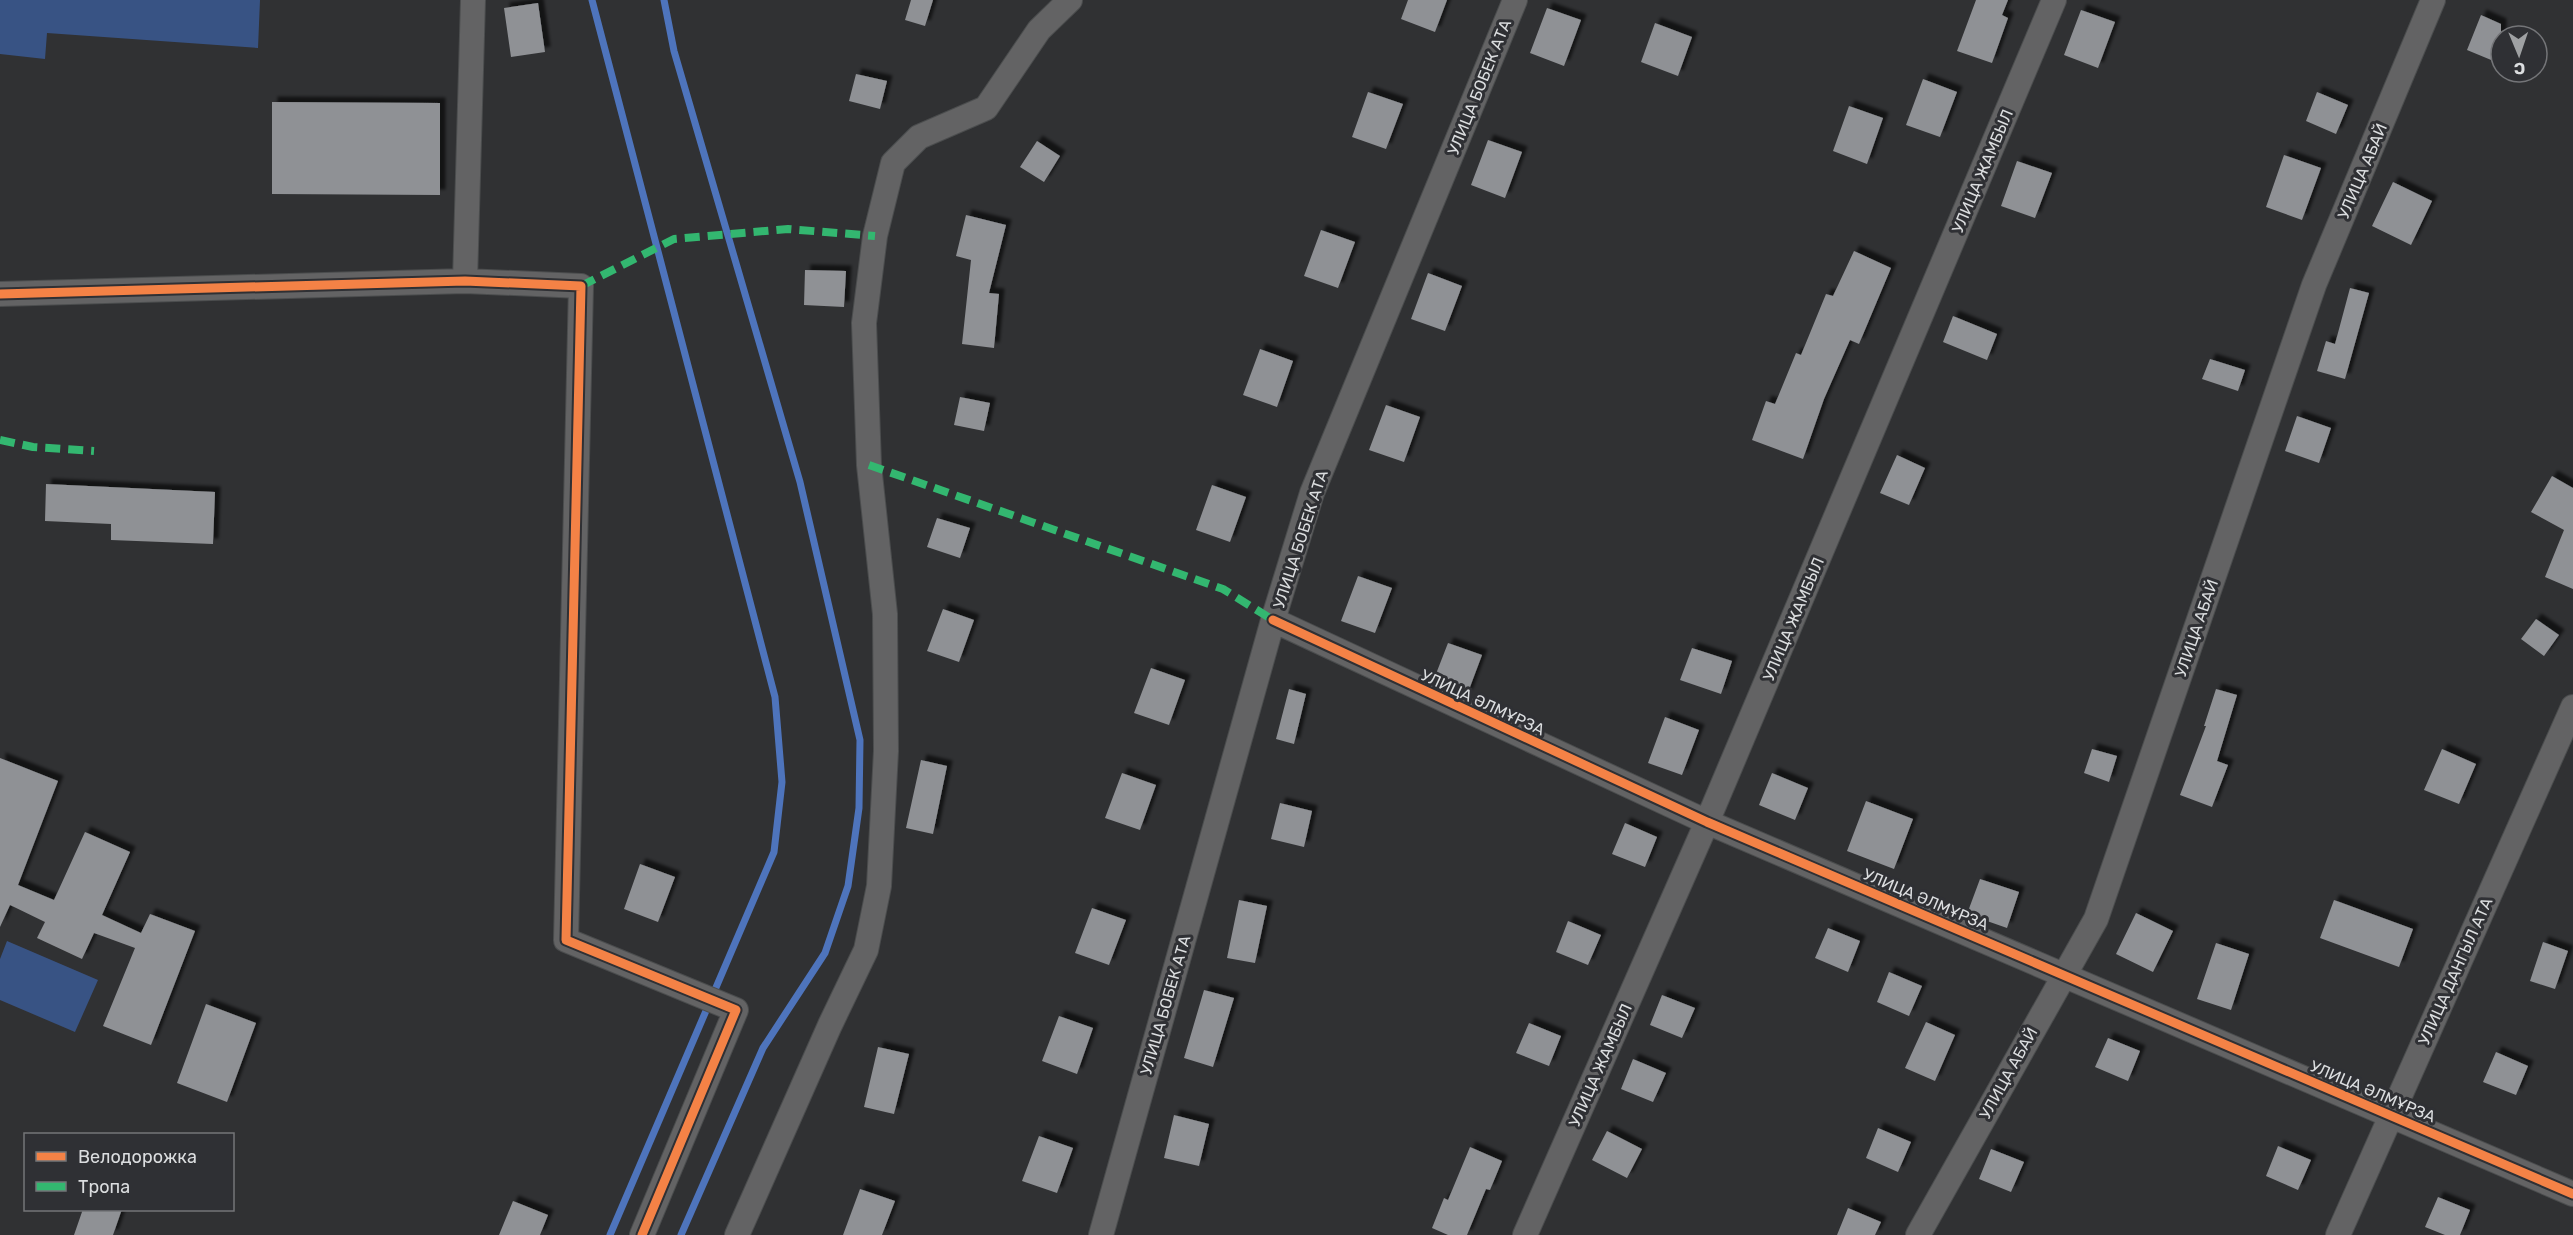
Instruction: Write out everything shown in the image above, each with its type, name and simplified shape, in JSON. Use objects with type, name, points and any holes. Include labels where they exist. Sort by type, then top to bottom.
[{"type":"street","points":[[465,282],[473,0]]},
{"type":"street","name":"УЛИЦА БОБЕК АТА","points":[[1101,1235],[1273,620],[1312,493],[1515,0]]},
{"type":"street","name":"УЛИЦА ЖАМБЫЛ","points":[[1525,1235],[1707,822],[2054,0]]},
{"type":"street","name":"УЛИЦА АБАЙ","points":[[1918,1235],[2096,919],[2314,285],[2433,0]]},
{"type":"street","points":[[737,1235],[830,1025],[866,950],[879,886],[886,751],[885,614],[869,465],[864,323],[875,236],[894,163],[919,137],[986,108],[1061,2]]},
{"type":"street","points":[[0,294],[465,282],[581,286],[566,939],[736,1010],[642,1235]]},
{"type":"street","name":"УЛИЦА ӘЛМҰРЗА","points":[[1273,620],[1707,822],[2573,1194]]},
{"type":"street","name":"УЛИЦА ДАНГЫЛ АТА","points":[[2338,1235],[2573,707]]},
{"type":"shaded area","points":[[0,0],[260,0],[258,48],[47,33],[45,59],[0,54]]},
{"type":"shaded area","points":[[7,941],[98,980],[75,1032],[0,1000],[0,959]]},
{"type":"building","points":[[911,0],[933,0],[925,26],[905,20]]},
{"type":"building","points":[[1408,0],[1447,0],[1435,32],[1401,19]]},
{"type":"building","points":[[1976,0],[2008,0],[2002,15],[2008,18],[1992,63],[1957,51]]},
{"type":"building","points":[[538,3],[545,52],[511,57],[504,8]]},
{"type":"building","points":[[1547,8],[1581,20],[1564,66],[1530,53]]},
{"type":"building","points":[[2081,10],[2115,22],[2098,68],[2064,55]]},
{"type":"building","points":[[2481,15],[2501,24],[2489,24],[2489,59],[2467,50]]},
{"type":"building","points":[[1655,23],[1692,37],[1678,76],[1641,62]]},
{"type":"building","points":[[856,74],[887,81],[880,109],[849,101]]},
{"type":"building","points":[[1923,79],[1957,92],[1940,137],[1906,125]]},
{"type":"building","points":[[1368,92],[1403,104],[1386,149],[1352,137]]},
{"type":"building","points":[[2317,92],[2348,105],[2336,134],[2306,121]]},
{"type":"building","points":[[272,102],[440,103],[440,195],[272,194]]},
{"type":"building","points":[[1849,106],[1883,118],[1867,164],[1833,151]]},
{"type":"building","points":[[1488,140],[1522,152],[1505,198],[1471,185]]},
{"type":"building","points":[[1037,141],[1060,156],[1044,182],[1020,167]]},
{"type":"building","points":[[2284,155],[2321,168],[2302,220],[2266,207]]},
{"type":"building","points":[[2017,161],[2052,173],[2035,218],[2001,206]]},
{"type":"building","points":[[2393,182],[2432,201],[2411,245],[2372,226]]},
{"type":"building","points":[[966,215],[1006,225],[989,293],[999,294],[994,348],[962,344],[971,260],[956,256]]},
{"type":"building","points":[[1321,230],[1355,242],[1338,288],[1304,276]]},
{"type":"building","points":[[1854,251],[1891,268],[1859,344],[1850,340],[1824,399],[1803,459],[1752,440],[1766,401],[1775,404],[1796,353],[1801,355],[1826,294],[1833,296]]},
{"type":"building","points":[[805,270],[846,271],[844,307],[804,305]]},
{"type":"building","points":[[1428,273],[1462,286],[1445,331],[1411,319]]},
{"type":"building","points":[[2350,288],[2369,293],[2345,379],[2317,371],[2326,341],[2335,344]]},
{"type":"building","points":[[1953,316],[1997,334],[1987,360],[1943,342]]},
{"type":"building","points":[[1260,349],[1293,361],[1277,407],[1243,395]]},
{"type":"building","points":[[2210,359],[2245,370],[2238,391],[2202,379]]},
{"type":"building","points":[[960,397],[990,403],[984,431],[954,425]]},
{"type":"building","points":[[1386,405],[1420,417],[1404,462],[1369,450]]},
{"type":"building","points":[[2297,416],[2331,428],[2319,463],[2285,451]]},
{"type":"building","points":[[1897,455],[1925,468],[1909,505],[1880,493]]},
{"type":"building","points":[[2552,476],[2573,488],[2573,589],[2545,577],[2564,530],[2531,512]]},
{"type":"building","points":[[46,484],[215,492],[213,544],[111,540],[111,524],[45,521]]},
{"type":"building","points":[[1212,485],[1246,497],[1230,542],[1196,530]]},
{"type":"building","points":[[937,518],[970,528],[960,558],[927,547]]},
{"type":"building","points":[[1358,576],[1392,588],[1375,633],[1341,621]]},
{"type":"building","points":[[943,609],[974,620],[959,662],[927,651]]},
{"type":"building","points":[[2536,619],[2559,635],[2544,656],[2521,639]]},
{"type":"building","points":[[1448,643],[1482,655],[1467,695],[1434,679]]},
{"type":"building","points":[[1692,648],[1732,661],[1721,694],[1680,680]]},
{"type":"building","points":[[1151,668],[1185,680],[1169,725],[1134,713]]},
{"type":"building","points":[[1289,689],[1306,694],[1294,744],[1276,739]]},
{"type":"building","points":[[2216,689],[2237,695],[2217,761],[2228,765],[2212,807],[2180,795],[2206,726],[2204,726]]},
{"type":"building","points":[[1665,717],[1699,730],[1682,775],[1648,763]]},
{"type":"building","points":[[2092,749],[2117,756],[2109,782],[2084,773]]},
{"type":"building","points":[[2442,749],[2476,764],[2459,804],[2424,790]]},
{"type":"building","points":[[0,758],[58,781],[18,885],[54,900],[85,832],[130,852],[102,915],[141,933],[150,914],[195,931],[151,1045],[103,1026],[135,948],[94,933],[82,959],[37,938],[45,922],[10,905],[0,927]]},
{"type":"building","points":[[921,760],[947,766],[933,834],[906,828]]},
{"type":"building","points":[[1122,773],[1156,785],[1140,830],[1105,818]]},
{"type":"building","points":[[1772,773],[1808,788],[1795,820],[1759,805]]},
{"type":"building","points":[[1866,801],[1913,819],[1894,869],[1847,851]]},
{"type":"building","points":[[1280,803],[1312,811],[1304,847],[1271,839]]},
{"type":"building","points":[[1625,823],[1657,837],[1645,867],[1612,854]]},
{"type":"building","points":[[640,864],[675,877],[658,922],[624,909]]},
{"type":"building","points":[[1980,879],[2019,892],[2007,928],[1967,914]]},
{"type":"building","points":[[1239,900],[1267,906],[1255,963],[1227,958]]},
{"type":"building","points":[[2334,900],[2413,929],[2399,967],[2320,938]]},
{"type":"building","points":[[1092,908],[1126,920],[1109,965],[1075,953]]},
{"type":"building","points":[[2136,913],[2173,931],[2153,972],[2116,954]]},
{"type":"building","points":[[1568,921],[1601,935],[1588,965],[1556,952]]},
{"type":"building","points":[[1828,928],[1860,941],[1848,972],[1815,958]]},
{"type":"building","points":[[2543,942],[2568,951],[2555,989],[2530,981]]},
{"type":"building","points":[[2216,943],[2249,954],[2231,1010],[2197,999]]},
{"type":"building","points":[[1889,972],[1922,986],[1909,1016],[1877,1002]]},
{"type":"building","points":[[1204,990],[1234,998],[1213,1067],[1184,1058]]},
{"type":"building","points":[[1662,995],[1695,1008],[1682,1038],[1650,1025]]},
{"type":"building","points":[[206,1004],[256,1023],[227,1102],[177,1083]]},
{"type":"building","points":[[1059,1016],[1093,1028],[1077,1074],[1042,1061]]},
{"type":"building","points":[[1926,1022],[1955,1035],[1935,1081],[1905,1068]]},
{"type":"building","points":[[1529,1023],[1561,1036],[1549,1066],[1516,1053]]},
{"type":"building","points":[[2108,1038],[2140,1051],[2128,1081],[2095,1067]]},
{"type":"building","points":[[878,1047],[909,1054],[894,1114],[864,1107]]},
{"type":"building","points":[[2496,1052],[2528,1066],[2516,1095],[2483,1082]]},
{"type":"building","points":[[1633,1059],[1666,1073],[1653,1102],[1621,1089]]},
{"type":"building","points":[[1174,1115],[1209,1124],[1199,1166],[1164,1158]]},
{"type":"building","points":[[1878,1128],[1911,1142],[1898,1172],[1866,1158]]},
{"type":"building","points":[[1607,1131],[1642,1149],[1627,1178],[1592,1160]]},
{"type":"building","points":[[1039,1136],[1073,1148],[1057,1193],[1022,1181]]},
{"type":"building","points":[[2278,1146],[2311,1160],[2298,1190],[2266,1176]]},
{"type":"building","points":[[1470,1147],[1502,1161],[1490,1190],[1486,1189],[1467,1235],[1448,1235],[1432,1228],[1444,1198],[1448,1200]]},
{"type":"building","points":[[1991,1149],[2024,1162],[2011,1192],[1979,1179]]},
{"type":"building","points":[[860,1189],[895,1201],[882,1235],[843,1235]]},
{"type":"building","points":[[2438,1197],[2470,1210],[2460,1235],[2445,1235],[2425,1227]]},
{"type":"building","points":[[513,1201],[548,1215],[540,1235],[499,1235]]},
{"type":"building","points":[[1848,1208],[1881,1222],[1875,1235],[1837,1235]]},
{"type":"building","points":[[82,1211],[121,1211],[113,1235],[74,1235]]},
{"type":"waterway","points":[[592,0],[775,697],[782,782],[774,852],[610,1235]]},
{"type":"waterway","points":[[664,0],[674,51],[800,482],[860,740],[859,808],[848,886],[825,953],[763,1048],[681,1235]]},
{"type":"marked path","points":[[581,286],[674,239],[788,229],[875,236]]},
{"type":"marked path","points":[[0,440],[33,447],[94,451]]},
{"type":"marked path","points":[[869,465],[1223,589],[1273,620]]},
{"type":"cycle path","points":[[0,294],[465,281],[581,286],[566,940],[736,1010],[642,1235]]},
{"type":"cycle path","points":[[1273,620],[1707,822],[2573,1194]]}]
